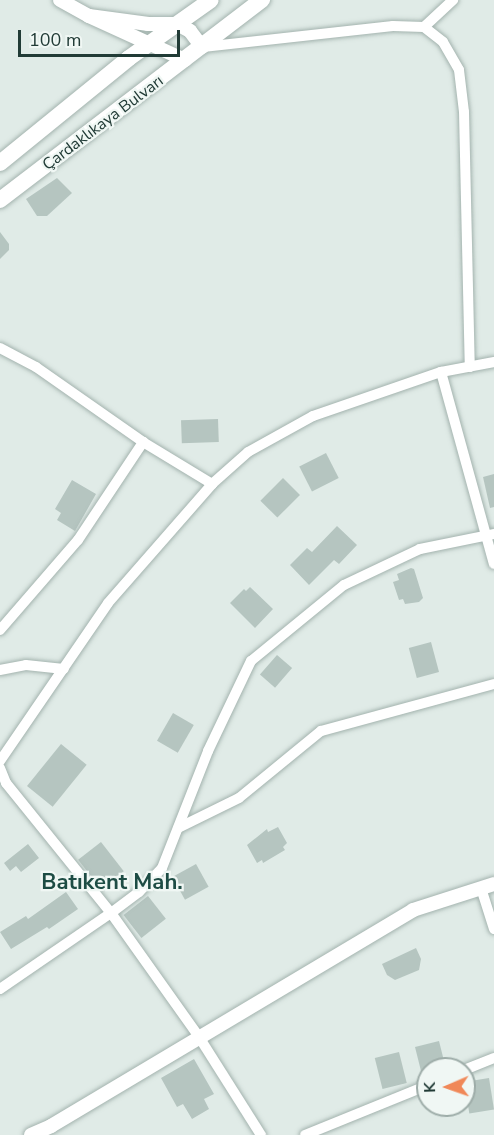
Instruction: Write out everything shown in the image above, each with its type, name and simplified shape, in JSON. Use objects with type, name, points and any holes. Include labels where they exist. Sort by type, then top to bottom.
[{"type":"main road","name":"Çardaklıkaya Bulvarı","points":[[0,164],[151,42],[212,0]]},
{"type":"main road","name":"Çardaklıkaya Bulvarı","points":[[0,200],[262,0]]},
{"type":"street","points":[[60,0],[88,16],[151,42],[185,60]]},
{"type":"street","points":[[424,27],[453,0]]},
{"type":"street","points":[[88,16],[148,24],[177,24],[190,31],[202,47],[393,26],[424,27],[443,42],[459,70],[462,91],[470,367]]},
{"type":"street","points":[[0,348],[36,367],[143,442],[212,484]]},
{"type":"street","points":[[0,761],[108,603],[212,484],[248,452],[313,416],[441,372],[494,362]]},
{"type":"street","points":[[441,372],[491,535],[494,564]]},
{"type":"street","points":[[0,630],[78,540],[143,442]]},
{"type":"street","points":[[0,989],[111,913],[139,892],[162,868],[208,752],[251,661],[344,585],[420,549],[491,535]]},
{"type":"street","points":[[0,670],[26,665],[63,669]]},
{"type":"street","points":[[178,828],[239,798],[321,731],[494,684]]},
{"type":"street","points":[[0,768],[6,783],[111,913],[199,1037],[261,1135]]},
{"type":"street","points":[[31,1135],[51,1126],[413,910],[488,886],[494,929]]},
{"type":"street","points":[[476,1065],[494,1058]]},
{"type":"street","points":[[305,1135],[416,1090]]},
{"type":"building","points":[[57,178],[72,193],[47,216],[37,216],[26,199]]},
{"type":"building","points":[[0,232],[9,244],[9,250],[0,259]]},
{"type":"building","points":[[218,419],[219,442],[182,443],[181,420]]},
{"type":"building","points":[[326,453],[339,478],[312,492],[299,467]]},
{"type":"building","points":[[494,474],[494,507],[490,508],[483,477]]},
{"type":"building","points":[[283,478],[300,495],[277,518],[260,501]]},
{"type":"building","points":[[72,480],[96,494],[75,531],[57,520],[61,513],[55,509]]},
{"type":"building","points":[[337,526],[357,545],[339,564],[334,560],[309,585],[290,565],[307,548],[312,552]]},
{"type":"building","points":[[411,568],[414,569],[423,598],[419,602],[405,604],[403,599],[399,600],[393,582],[399,580],[397,574]]},
{"type":"building","points":[[250,587],[273,609],[255,628],[230,603],[244,589],[246,591]]},
{"type":"building","points":[[431,642],[439,672],[417,678],[409,648]]},
{"type":"building","points":[[277,655],[292,668],[275,688],[260,675]]},
{"type":"building","points":[[173,713],[194,725],[178,753],[157,741]]},
{"type":"building","points":[[61,744],[87,765],[53,807],[27,786]]},
{"type":"building","points":[[278,827],[287,843],[283,847],[285,850],[263,863],[262,860],[257,863],[247,845],[267,829],[268,832]]},
{"type":"building","points":[[101,842],[124,871],[101,889],[78,860]]},
{"type":"building","points":[[28,844],[39,858],[21,872],[16,866],[10,871],[4,863]]},
{"type":"building","points":[[196,864],[209,887],[185,900],[172,877]]},
{"type":"building","points":[[66,892],[78,909],[49,929],[47,927],[11,949],[0,932],[26,916],[28,919]]},
{"type":"building","points":[[148,896],[166,919],[141,938],[124,915]]},
{"type":"building","points":[[416,948],[421,959],[419,970],[395,980],[387,975],[382,964]]},
{"type":"building","points":[[439,1041],[443,1057],[418,1057],[415,1047]]},
{"type":"building","points":[[399,1052],[407,1083],[382,1089],[375,1058]]},
{"type":"building","points":[[194,1059],[214,1094],[204,1099],[209,1109],[192,1119],[183,1104],[177,1107],[161,1078]]},
{"type":"building","points":[[489,1078],[494,1110],[476,1112],[476,1080]]},
{"type":"district","name":"Batıkent Mah.","points":[[112,883]]}]
